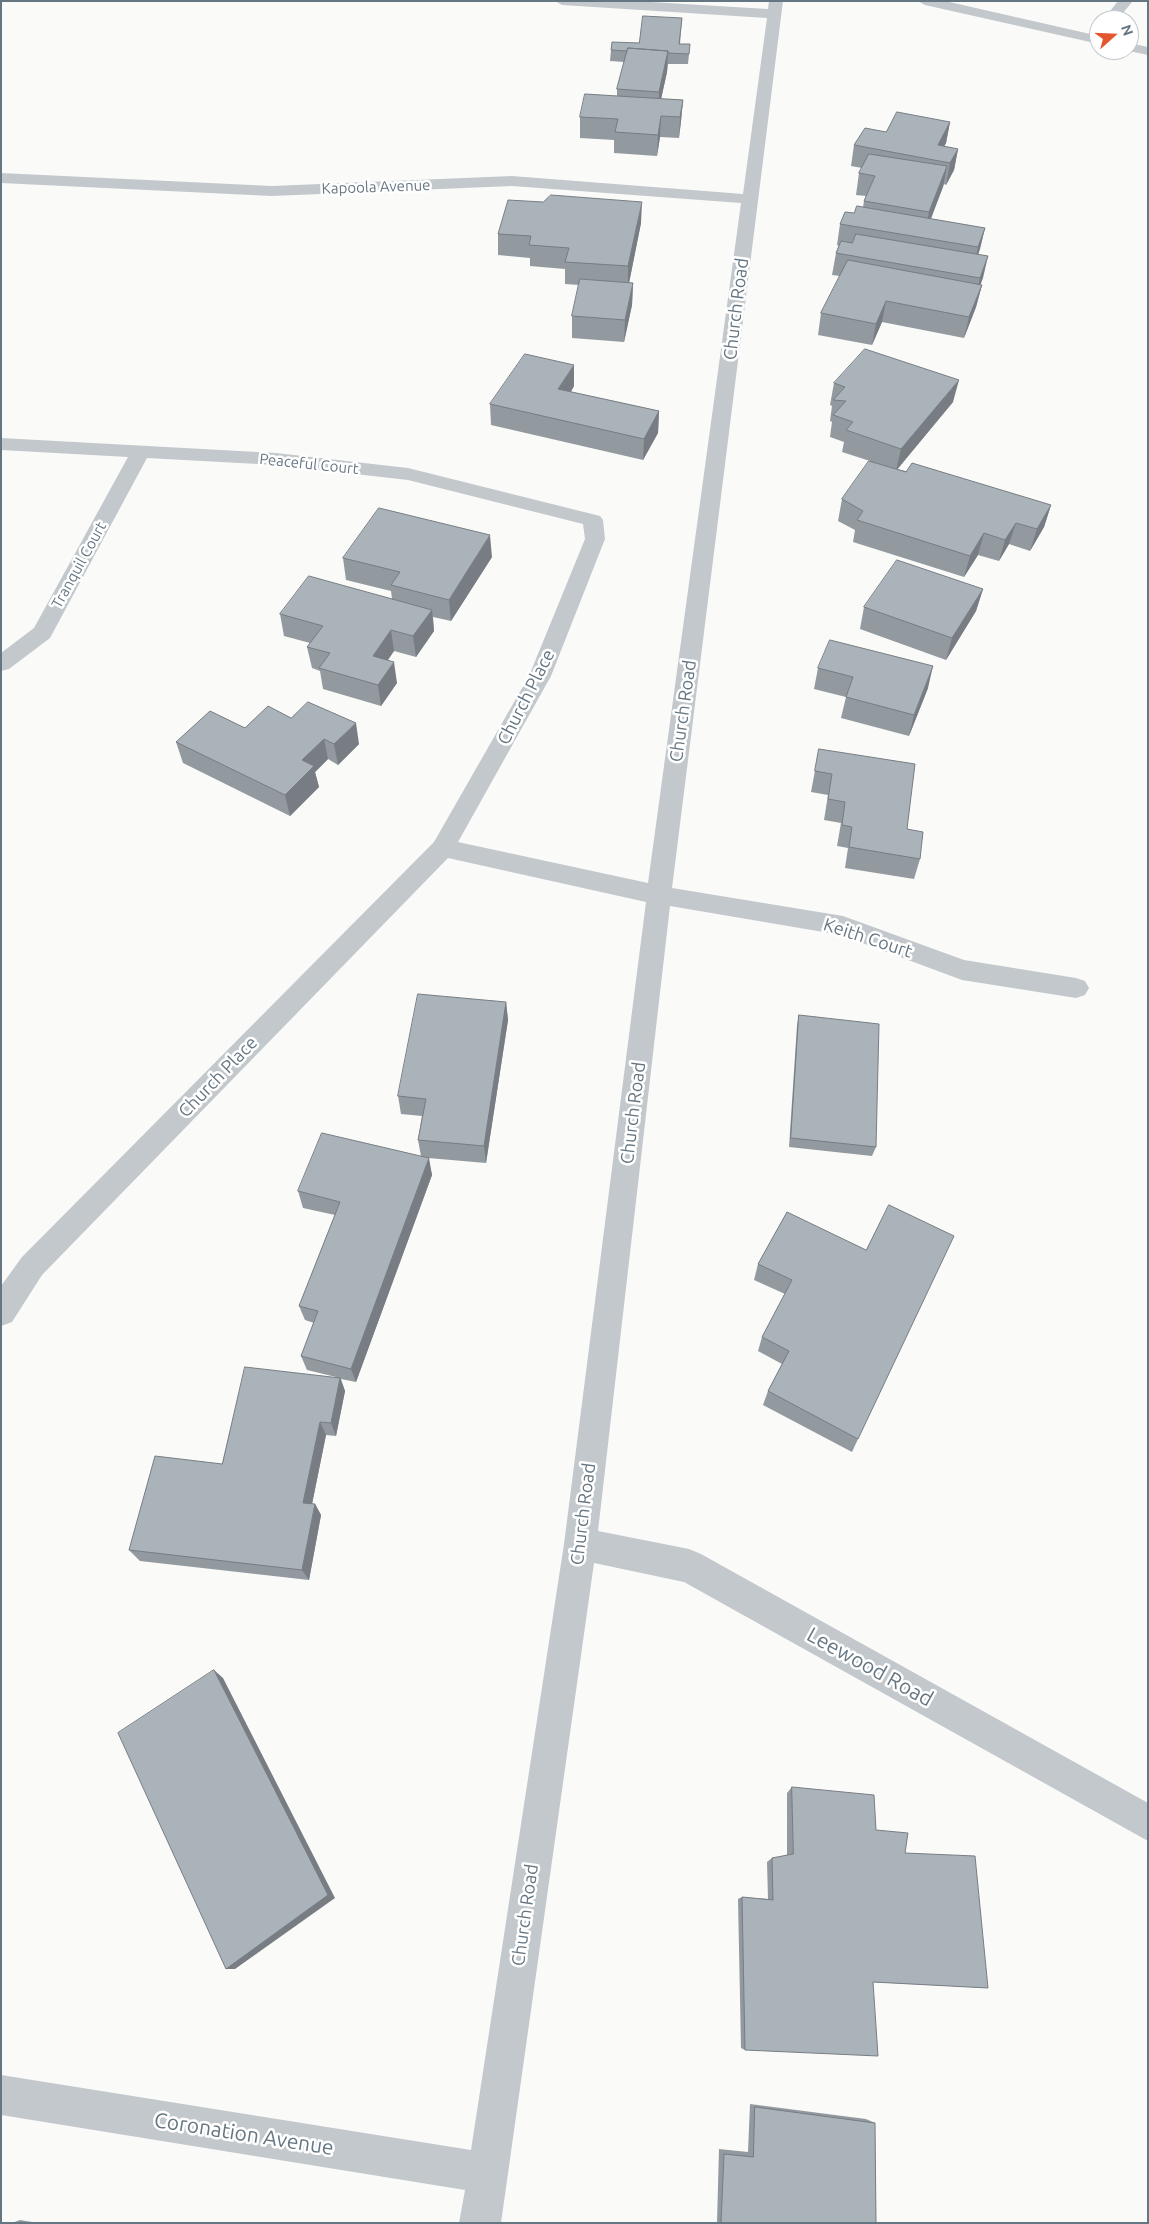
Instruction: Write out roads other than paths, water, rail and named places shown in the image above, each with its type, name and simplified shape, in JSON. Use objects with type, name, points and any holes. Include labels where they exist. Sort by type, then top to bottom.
[{"type":"street","points":[[562,1],[775,8]]},
{"type":"street","points":[[925,1],[1089,36]]},
{"type":"street","name":"Church Road","points":[[480,2223],[580,1544],[659,895],[775,8]]},
{"type":"street","name":"Kapoola Avenue","points":[[1,178],[10,176],[272,191],[512,181],[750,199]]},
{"type":"street","name":"Peaceful Court","points":[[1,444],[276,459],[408,474],[593,520],[595,539]]},
{"type":"street","name":"Tranquil Court","points":[[1,664],[42,633],[140,453]]},
{"type":"street","name":"Church Place","points":[[1,1312],[32,1266],[443,848],[540,676],[595,539]]},
{"type":"street","points":[[443,848],[659,895]]},
{"type":"street","name":"Keith Court","points":[[659,895],[843,926],[962,970],[1076,988]]},
{"type":"street","name":"Leewood Road","points":[[580,1544],[690,1566],[1148,1823]]},
{"type":"street","name":"Coronation Avenue","points":[[1,2095],[487,2173]]}]
